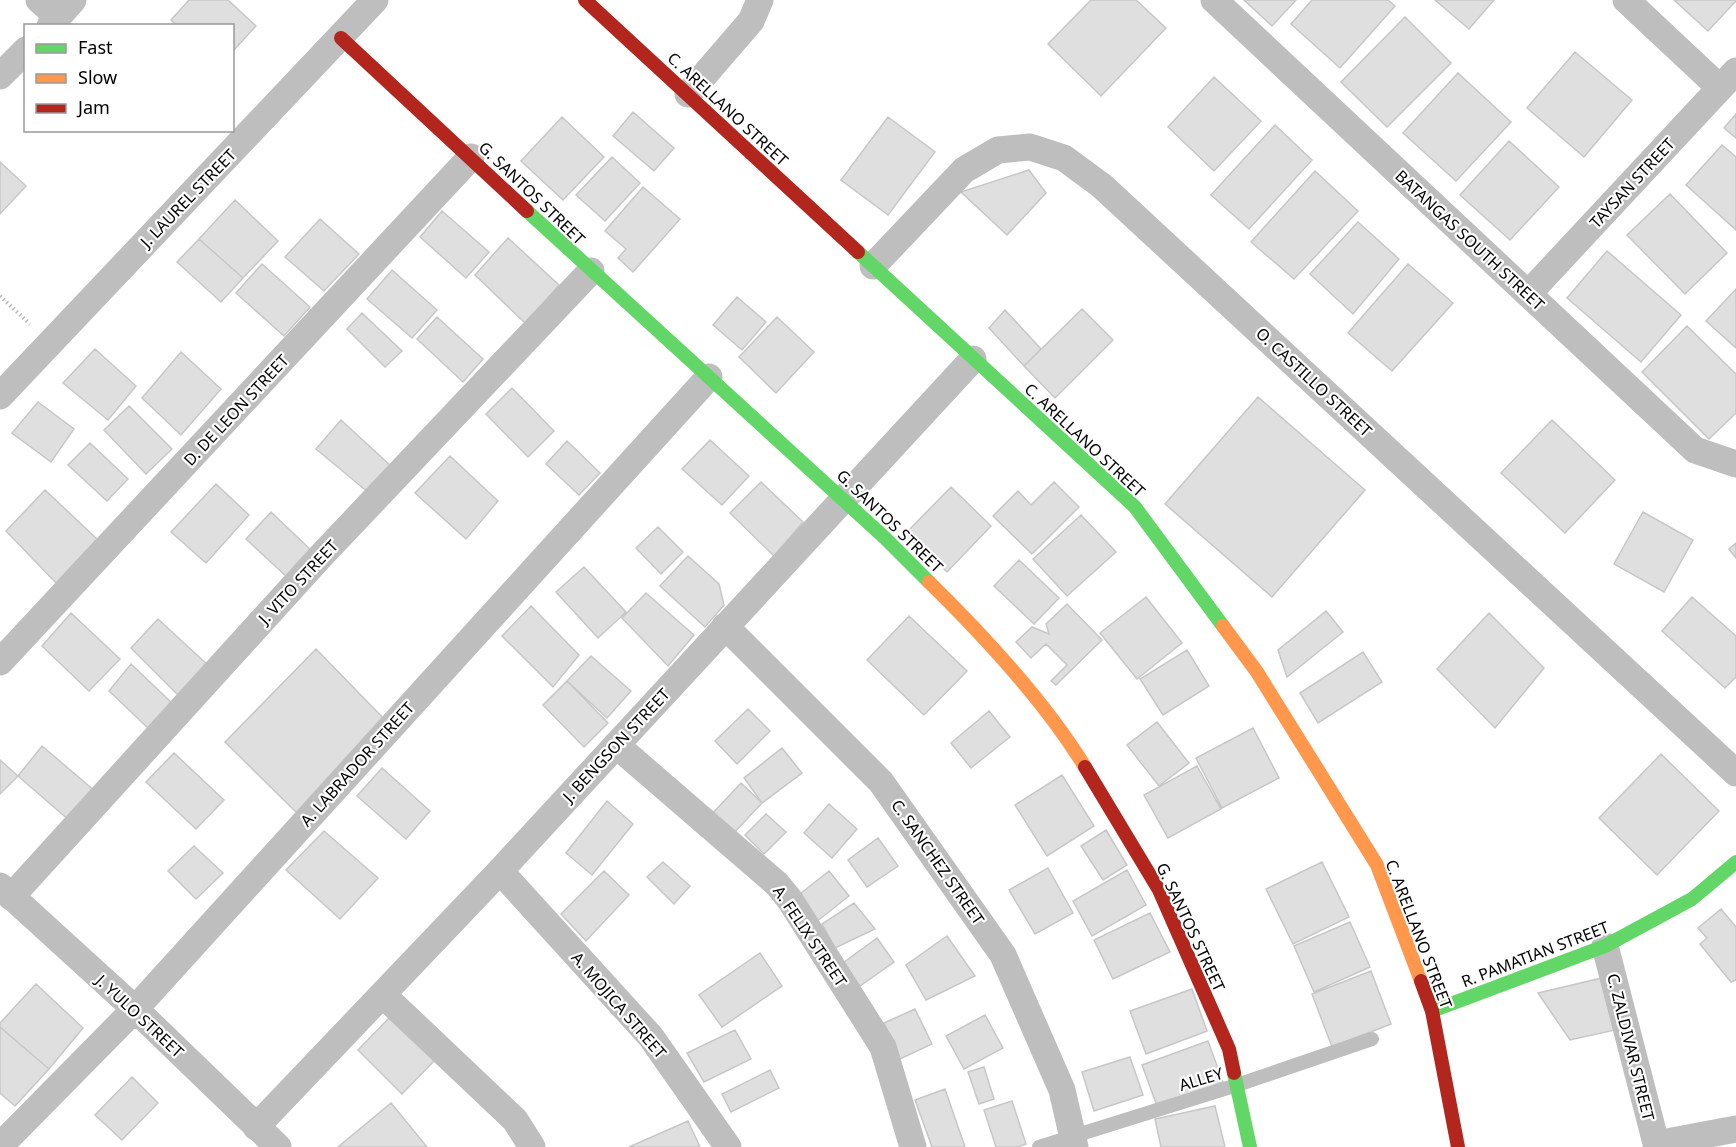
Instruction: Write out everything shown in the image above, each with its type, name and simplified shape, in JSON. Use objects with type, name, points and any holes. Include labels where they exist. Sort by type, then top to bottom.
[{"type":"street","name":"J. LAUREL STREET","points":[[0,396],[375,0]]},
{"type":"street","name":"C. ARELLANO STREET","points":[[585,0],[1135,507],[1257,672],[1377,865],[1432,1011],[1458,1147]]},
{"type":"street","points":[[688,94],[751,21],[760,0]]},
{"type":"street","name":"BATANGAS SOUTH STREET","points":[[1214,0],[1695,450],[1736,464]]},
{"type":"street","points":[[1626,0],[1728,79]]},
{"type":"street","name":"G. SANTOS STREET","points":[[341,38],[591,271],[845,500],[954,606],[1064,731],[1159,890],[1229,1049],[1250,1147]]},
{"type":"street","points":[[0,76],[24,52]]},
{"type":"street","name":"TAYSAN STREET","points":[[1528,294],[1728,79]]},
{"type":"street","name":"O. CASTILLO STREET","points":[[873,266],[964,170],[998,150],[1030,147],[1064,158],[1111,194],[1736,773]]},
{"type":"street","name":"D. DE LEON STREET","points":[[0,662],[471,157]]},
{"type":"street","name":"J. VITO STREET","points":[[4,897],[320,557],[591,271]]},
{"type":"street","name":"J. BENGSON STREET","points":[[256,1127],[500,871],[973,359]]},
{"type":"street","name":"A. LABRADOR STREET","points":[[10,1143],[135,1010],[709,377]]},
{"type":"street","name":"C. SANCHEZ STREET","points":[[725,626],[881,782],[1003,955],[1062,1090],[1074,1141]]},
{"type":"street","name":"A. FELIX STREET","points":[[616,745],[777,884],[790,900],[883,1047],[913,1147]]},
{"type":"street","name":"R. PAMATIAN STREET","points":[[1432,1011],[1605,946],[1692,899],[1736,862]]},
{"type":"street","name":"A. MOJICA STREET","points":[[500,871],[651,1037],[728,1147]]},
{"type":"street","name":"J. YULO STREET","points":[[4,897],[135,1010],[278,1147]]},
{"type":"street","name":"C. ZALDIVAR STREET","points":[[1605,946],[1657,1145]]},
{"type":"street","points":[[383,995],[515,1120],[532,1147]]},
{"type":"street","points":[[1657,1145],[1736,1129]]},
{"type":"lane","name":"ALLEY","points":[[1038,1147],[1074,1141],[1372,1039]]},
{"type":"path","points":[[0,297],[50,342]]},
{"type":"building","points":[[189,0],[228,0],[256,26],[234,50],[234,24],[175,24],[171,20]]},
{"type":"building","points":[[1091,0],[1136,0],[1166,28],[1101,96],[1048,44]]},
{"type":"building","points":[[1244,0],[1296,0],[1272,26]]},
{"type":"building","points":[[1312,0],[1388,0],[1395,6],[1340,68],[1291,24]]},
{"type":"building","points":[[1435,0],[1494,0],[1469,29]]},
{"type":"building","points":[[1674,0],[1736,0],[1736,1],[1708,31]]},
{"type":"building","points":[[1405,17],[1451,63],[1387,127],[1341,82]]},
{"type":"building","points":[[1575,52],[1632,100],[1584,157],[1527,108]]},
{"type":"building","points":[[1458,73],[1511,122],[1456,181],[1403,133]]},
{"type":"building","points":[[1214,77],[1261,121],[1214,171],[1168,127]]},
{"type":"building","points":[[633,112],[674,148],[654,171],[613,136]]},
{"type":"building","points":[[1736,114],[1736,138],[1724,128]]},
{"type":"building","points":[[562,117],[604,157],[563,200],[521,161]]},
{"type":"building","points":[[888,117],[935,152],[888,215],[841,180]]},
{"type":"building","points":[[1275,125],[1312,160],[1249,229],[1211,195]]},
{"type":"building","points":[[1509,141],[1559,187],[1510,240],[1460,195]]},
{"type":"building","points":[[1722,145],[1736,157],[1736,230],[1686,185]]},
{"type":"building","points":[[612,157],[640,183],[605,221],[576,195]]},
{"type":"building","points":[[0,162],[26,186],[0,214]]},
{"type":"building","points":[[1029,170],[1046,193],[1007,235],[961,192]]},
{"type":"building","points":[[1315,171],[1358,211],[1294,279],[1251,242]]},
{"type":"building","points":[[643,187],[680,219],[633,272],[618,258],[626,249],[605,231]]},
{"type":"building","points":[[1670,194],[1727,253],[1685,294],[1627,235]]},
{"type":"building","points":[[235,200],[278,241],[243,278],[199,239]]},
{"type":"building","points":[[442,211],[489,252],[466,278],[420,237]]},
{"type":"building","points":[[320,219],[359,254],[324,291],[285,257]]},
{"type":"building","points":[[1358,222],[1399,259],[1353,314],[1310,274]]},
{"type":"building","points":[[508,238],[559,285],[526,324],[475,275]]},
{"type":"building","points":[[199,239],[243,278],[221,302],[177,262]]},
{"type":"building","points":[[1607,251],[1681,315],[1641,362],[1567,298]]},
{"type":"building","points":[[262,264],[310,307],[284,336],[236,293]]},
{"type":"building","points":[[1408,264],[1453,303],[1392,371],[1348,333]]},
{"type":"building","points":[[392,270],[437,310],[412,338],[367,299]]},
{"type":"building","points":[[1736,289],[1736,348],[1706,321]]},
{"type":"building","points":[[737,297],[766,322],[742,350],[713,325]]},
{"type":"building","points":[[1082,309],[1113,340],[1055,398],[1024,366]]},
{"type":"building","points":[[1005,310],[1041,349],[1024,366],[989,328]]},
{"type":"building","points":[[362,313],[402,351],[385,367],[347,329]]},
{"type":"building","points":[[437,317],[483,359],[463,382],[417,339]]},
{"type":"building","points":[[777,317],[814,352],[776,393],[739,357]]},
{"type":"building","points":[[1687,326],[1736,374],[1736,413],[1709,439],[1642,372]]},
{"type":"building","points":[[95,349],[136,386],[108,420],[63,383]]},
{"type":"building","points":[[181,352],[221,389],[181,435],[142,398]]},
{"type":"building","points":[[512,388],[554,431],[528,457],[486,414]]},
{"type":"building","points":[[1258,397],[1365,490],[1272,597],[1165,504]]},
{"type":"building","points":[[38,402],[74,429],[51,462],[12,433]]},
{"type":"building","points":[[129,406],[172,449],[146,474],[104,430]]},
{"type":"building","points":[[341,420],[391,466],[369,493],[316,449]]},
{"type":"building","points":[[1552,420],[1615,480],[1565,533],[1501,473]]},
{"type":"building","points":[[710,440],[749,476],[722,505],[682,469]]},
{"type":"building","points":[[567,441],[600,473],[579,495],[546,464]]},
{"type":"building","points":[[90,443],[128,479],[107,501],[68,465]]},
{"type":"building","points":[[450,456],[498,501],[466,539],[415,493]]},
{"type":"building","points":[[761,482],[803,522],[774,556],[730,513]]},
{"type":"building","points":[[1054,482],[1079,507],[1032,554],[993,516],[1018,491],[1031,505]]},
{"type":"building","points":[[216,484],[249,515],[206,563],[171,532]]},
{"type":"building","points":[[951,487],[991,526],[947,572],[906,533]]},
{"type":"building","points":[[45,490],[97,539],[56,583],[6,531]]},
{"type":"building","points":[[271,512],[312,551],[288,578],[246,539]]},
{"type":"building","points":[[1643,512],[1693,540],[1664,592],[1614,564]]},
{"type":"building","points":[[1081,515],[1116,552],[1067,596],[1033,559]]},
{"type":"building","points":[[658,527],[683,552],[661,574],[636,548]]},
{"type":"building","points":[[1736,543],[1736,558],[1729,549]]},
{"type":"building","points":[[688,556],[719,584],[724,605],[705,627],[660,586]]},
{"type":"building","points":[[1019,560],[1059,598],[1034,624],[994,586]]},
{"type":"building","points":[[584,567],[626,612],[598,638],[556,592]]},
{"type":"building","points":[[646,593],[694,635],[668,666],[622,618]]},
{"type":"building","points":[[1146,597],[1182,643],[1137,679],[1100,633]]},
{"type":"building","points":[[1692,597],[1736,636],[1736,677],[1725,688],[1662,631]]},
{"type":"building","points":[[1067,604],[1102,640],[1056,685],[1051,681],[1067,665],[1046,644],[1031,658],[1016,642],[1032,627],[1049,634],[1046,624]]},
{"type":"building","points":[[531,606],[579,655],[553,687],[502,636]]},
{"type":"building","points":[[1326,611],[1343,632],[1287,677],[1278,650]]},
{"type":"building","points":[[71,613],[120,659],[89,691],[42,646]]},
{"type":"building","points":[[1489,613],[1544,668],[1495,728],[1437,669]]},
{"type":"building","points":[[909,616],[967,671],[924,715],[867,660]]},
{"type":"building","points":[[158,619],[210,667],[181,698],[131,648]]},
{"type":"building","points":[[316,649],[389,724],[298,814],[225,742]]},
{"type":"building","points":[[1187,650],[1209,686],[1163,715],[1140,679]]},
{"type":"building","points":[[1363,652],[1382,682],[1318,723],[1300,693]]},
{"type":"building","points":[[591,656],[631,691],[607,718],[567,681]]},
{"type":"building","points":[[131,664],[173,704],[150,730],[109,691]]},
{"type":"building","points":[[567,681],[608,723],[584,747],[543,705]]},
{"type":"building","points":[[748,709],[770,731],[737,764],[715,741]]},
{"type":"building","points":[[989,711],[1010,737],[971,768],[951,743]]},
{"type":"building","points":[[1157,722],[1189,763],[1159,786],[1127,745]]},
{"type":"building","points":[[1253,728],[1279,778],[1222,808],[1196,758]]},
{"type":"building","points":[[42,746],[96,792],[70,821],[18,776]]},
{"type":"building","points":[[782,748],[802,773],[762,803],[744,778]]},
{"type":"building","points":[[174,753],[224,800],[196,829],[146,782]]},
{"type":"building","points":[[1661,754],[1719,811],[1657,875],[1599,818]]},
{"type":"building","points":[[0,760],[18,776],[0,794]]},
{"type":"building","points":[[1197,766],[1221,809],[1168,838],[1144,795]]},
{"type":"building","points":[[382,768],[430,811],[406,839],[357,796]]},
{"type":"building","points":[[1062,775],[1094,826],[1047,856],[1015,805]]},
{"type":"building","points":[[741,783],[762,803],[731,836],[710,816]]},
{"type":"building","points":[[607,801],[633,824],[592,875],[566,853]]},
{"type":"building","points":[[829,804],[857,829],[832,858],[804,833]]},
{"type":"building","points":[[766,814],[786,832],[764,854],[745,835]]},
{"type":"building","points":[[1106,830],[1127,865],[1103,880],[1081,846]]},
{"type":"building","points":[[324,831],[378,878],[340,919],[286,870]]},
{"type":"building","points":[[878,838],[898,866],[867,887],[848,860]]},
{"type":"building","points":[[194,846],[223,873],[196,899],[168,871]]},
{"type":"building","points":[[663,862],[690,886],[674,904],[647,877]]},
{"type":"building","points":[[1322,862],[1349,917],[1293,944],[1266,889]]},
{"type":"building","points":[[1048,868],[1073,913],[1035,934],[1009,890]]},
{"type":"building","points":[[1127,870],[1146,905],[1092,936],[1073,901]]},
{"type":"building","points":[[604,871],[629,895],[586,941],[561,914]]},
{"type":"building","points":[[829,871],[849,896],[811,926],[791,901]]},
{"type":"building","points":[[854,903],[875,929],[835,948],[822,924]]},
{"type":"building","points":[[1721,909],[1736,927],[1736,980],[1731,982],[1700,944],[1707,938],[1698,928]]},
{"type":"building","points":[[1150,913],[1170,952],[1113,979],[1094,940]]},
{"type":"building","points":[[1350,922],[1370,967],[1314,992],[1294,946]]},
{"type":"building","points":[[947,936],[975,976],[926,1000],[906,965]]},
{"type":"building","points":[[877,938],[894,962],[860,986],[843,963]]},
{"type":"building","points":[[760,953],[782,986],[722,1027],[699,995]]},
{"type":"building","points":[[1371,971],[1391,1024],[1332,1047],[1312,994]]},
{"type":"building","points":[[1602,978],[1615,1030],[1570,1040],[1538,993]]},
{"type":"building","points":[[36,984],[83,1028],[49,1069],[0,1027],[0,1023]]},
{"type":"building","points":[[1192,989],[1207,1031],[1146,1054],[1130,1011]]},
{"type":"building","points":[[915,1009],[932,1044],[900,1059],[884,1023]]},
{"type":"building","points":[[392,1015],[436,1059],[402,1094],[358,1050]]},
{"type":"building","points":[[985,1015],[1003,1048],[964,1069],[946,1036]]},
{"type":"building","points":[[0,1027],[49,1069],[15,1106],[0,1093]]},
{"type":"building","points":[[735,1030],[751,1059],[704,1082],[687,1053]]},
{"type":"building","points":[[1208,1041],[1223,1082],[1157,1106],[1142,1065]]},
{"type":"building","points":[[1130,1057],[1143,1095],[1094,1111],[1082,1072]]},
{"type":"building","points":[[984,1067],[994,1099],[979,1104],[968,1072]]},
{"type":"building","points":[[770,1070],[779,1088],[731,1112],[722,1094]]},
{"type":"building","points":[[132,1077],[158,1103],[122,1140],[95,1115]]},
{"type":"building","points":[[945,1089],[965,1147],[932,1147],[915,1100]]},
{"type":"building","points":[[1012,1101],[1026,1144],[1017,1147],[996,1147],[984,1110]]},
{"type":"building","points":[[391,1103],[427,1147],[338,1147]]},
{"type":"building","points":[[1215,1106],[1225,1147],[1161,1147],[1155,1119]]},
{"type":"building","points":[[688,1121],[700,1147],[629,1147]]},
{"type":"traffic: fast","points":[[527,211],[885,538],[929,582]]},
{"type":"traffic: fast","points":[[858,252],[1135,507],[1223,626]]},
{"type":"traffic: fast","points":[[1432,1011],[1605,946],[1692,899],[1736,862]]},
{"type":"traffic: fast","points":[[1234,1073],[1250,1147]]},
{"type":"traffic: slow","points":[[929,582],[1013,670],[1052,719],[1085,767]]},
{"type":"traffic: slow","points":[[1223,626],[1257,672],[1377,865],[1421,981]]},
{"type":"traffic: jam","points":[[585,0],[858,252]]},
{"type":"traffic: jam","points":[[341,38],[527,211]]},
{"type":"traffic: jam","points":[[1085,767],[1159,890],[1229,1049],[1234,1073]]},
{"type":"traffic: jam","points":[[1421,981],[1432,1011],[1458,1147]]}]
